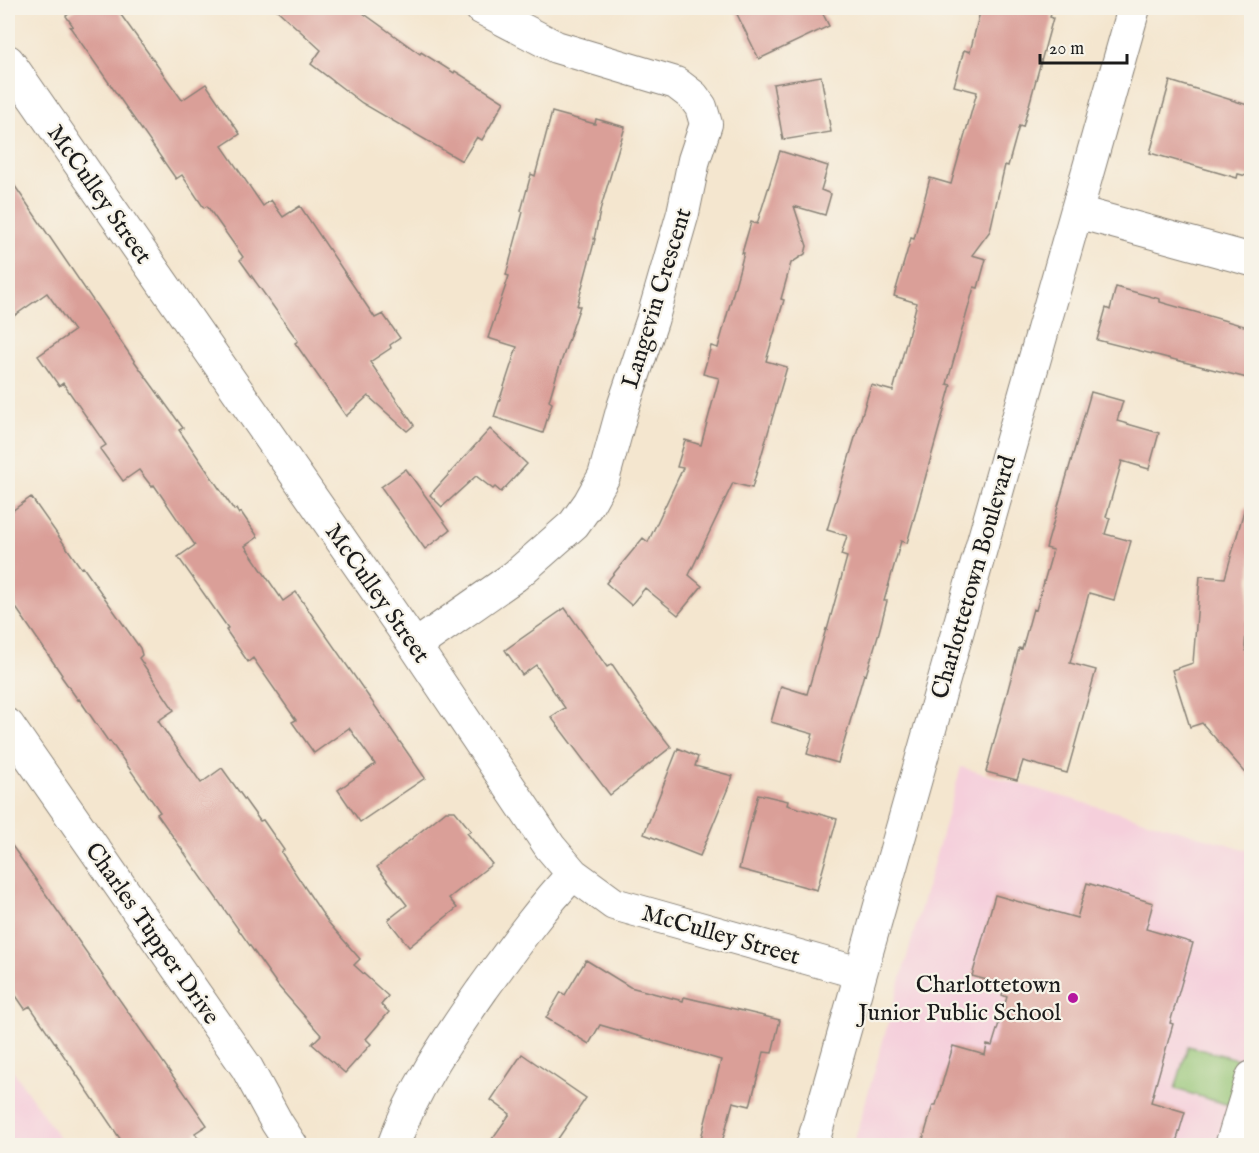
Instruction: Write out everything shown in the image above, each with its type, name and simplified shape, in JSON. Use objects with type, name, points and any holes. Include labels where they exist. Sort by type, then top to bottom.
[{"type":"street","name":"Langevin Crescent","points":[[415,646],[516,576],[574,524],[589,503],[604,476],[623,407],[652,321],[683,213],[694,159],[706,124],[701,107],[693,96],[676,83],[556,47],[482,8]]},
{"type":"street","name":"Charlottetown Boulevard","points":[[812,1146],[1134,8]]},
{"type":"street","name":"McCulley Street","points":[[8,61],[415,646],[550,847],[573,874],[614,904],[860,974]]},
{"type":"street","points":[[1077,212],[1251,260]]},
{"type":"street","name":"Charles Tupper Drive","points":[[8,724],[247,1068],[292,1146]]},
{"type":"street","points":[[393,1146],[417,1090],[460,1023],[520,937],[573,874]]},
{"type":"street","points":[[1231,1146],[1251,1077]]},
{"type":"shaded area","name":"Charlottetown Junior Public School","points":[[961,767],[1251,851],[1251,1145],[853,1146]]},
{"type":"shaded area","points":[[8,1063],[64,1145],[8,1145]]},
{"type":"green space","points":[[1188,1046],[1245,1061],[1232,1106],[1175,1089]]},
{"type":"building","points":[[78,8],[116,8],[182,100],[206,84],[240,134],[222,146],[263,206],[271,200],[283,217],[300,206],[375,318],[383,314],[400,338],[390,345],[391,348],[370,362],[414,425],[407,431],[368,396],[346,416],[295,343],[298,341],[240,260],[243,257],[207,206],[204,208],[182,175],[176,179],[70,27],[73,26],[66,16]]},
{"type":"building","points":[[275,8],[356,8],[420,54],[421,52],[454,73],[455,71],[504,102],[482,140],[477,137],[462,161],[362,103],[311,64],[321,50]]},
{"type":"building","points":[[734,8],[820,8],[829,26],[759,59]]},
{"type":"building","points":[[981,8],[1053,8],[1050,17],[1053,18],[1023,127],[1019,126],[1008,166],[1005,165],[990,231],[972,255],[986,259],[978,288],[974,287],[947,384],[951,385],[907,543],[901,541],[884,601],[887,601],[879,632],[838,763],[807,754],[813,734],[771,722],[781,686],[807,694],[827,630],[847,557],[841,555],[847,536],[827,530],[871,385],[893,391],[917,303],[894,296],[911,238],[914,239],[930,178],[951,184],[977,92],[954,86],[964,50],[970,52]]},
{"type":"building","points":[[821,76],[831,132],[783,140],[773,84]]},
{"type":"building","points":[[1170,81],[1251,106],[1251,177],[1238,174],[1237,178],[1150,153]]},
{"type":"building","points":[[552,112],[595,124],[596,119],[625,127],[601,207],[577,306],[580,306],[549,401],[552,403],[543,433],[494,417],[517,347],[488,338],[509,276],[506,275],[531,174],[535,176]]},
{"type":"building","points":[[780,151],[828,166],[821,190],[831,194],[825,215],[794,206],[807,246],[805,254],[791,263],[781,299],[784,300],[766,361],[787,367],[752,488],[733,483],[689,575],[702,586],[678,615],[645,588],[631,605],[606,583],[643,538],[648,542],[683,468],[677,467],[685,440],[701,445],[719,378],[703,374],[711,346],[718,348],[751,222],[757,224]]},
{"type":"building","points":[[8,176],[183,428],[179,430],[234,510],[236,509],[239,514],[241,512],[258,537],[245,546],[283,601],[296,592],[425,778],[360,822],[338,790],[375,764],[349,728],[314,753],[292,722],[296,720],[253,658],[248,662],[226,630],[228,628],[178,557],[195,545],[154,485],[152,487],[139,470],[123,481],[100,449],[106,445],[63,383],[59,386],[38,356],[74,331],[47,293],[8,320]]},
{"type":"building","points":[[1116,287],[1251,328],[1251,379],[1097,340],[1106,308],[1110,310]]},
{"type":"building","points":[[1091,392],[1123,401],[1117,421],[1159,433],[1149,469],[1122,461],[1106,517],[1110,518],[1105,534],[1131,541],[1114,600],[1089,593],[1070,663],[1096,670],[1067,773],[1023,761],[1017,780],[986,772],[1019,648],[1022,649],[1033,609],[1036,610],[1053,550],[1046,548]]},
{"type":"building","points":[[490,429],[527,464],[501,492],[476,476],[442,507],[430,495]]},
{"type":"building","points":[[406,469],[450,530],[425,549],[381,487]]},
{"type":"building","points":[[31,497],[140,648],[142,655],[139,658],[174,710],[158,721],[201,783],[222,768],[284,850],[281,852],[328,922],[360,959],[354,965],[388,996],[381,1005],[389,1012],[366,1039],[371,1044],[345,1073],[312,1044],[321,1035],[279,987],[157,814],[160,812],[61,676],[8,596],[8,514]]},
{"type":"building","points":[[1245,507],[1251,508],[1251,564],[1245,647],[1251,666],[1251,779],[1202,723],[1190,727],[1172,670],[1193,663],[1200,576],[1225,578]]},
{"type":"building","points":[[565,608],[607,667],[612,664],[646,715],[671,747],[610,795],[551,717],[565,708],[536,665],[522,675],[505,650]]},
{"type":"building","points":[[678,748],[698,757],[695,766],[733,776],[700,856],[644,834]]},
{"type":"building","points":[[758,794],[788,801],[787,805],[837,819],[817,890],[739,869]]},
{"type":"building","points":[[446,811],[455,811],[471,831],[467,833],[492,864],[449,898],[457,908],[409,947],[388,920],[407,905],[377,867]]},
{"type":"building","points":[[8,840],[207,1125],[195,1133],[203,1146],[125,1146],[30,1006],[25,1009],[8,984]]},
{"type":"building","points":[[1087,883],[1153,903],[1146,929],[1193,943],[1170,1023],[1173,1024],[1151,1102],[1185,1112],[1175,1146],[921,1146],[953,1046],[985,1055],[987,1045],[992,1046],[1007,997],[1002,995],[1005,985],[972,976],[995,895],[1077,918]]},
{"type":"building","points":[[586,960],[630,987],[683,1001],[684,997],[780,1020],[772,1053],[764,1052],[750,1106],[733,1102],[721,1146],[699,1146],[721,1060],[600,1025],[589,1044],[546,1018],[561,992],[565,995]]},
{"type":"building","points":[[522,1054],[586,1098],[553,1146],[487,1146],[510,1114],[491,1100]]},
{"type":"place","name":"Charlottetown Junior Public School","points":[[1073,998]]}]
